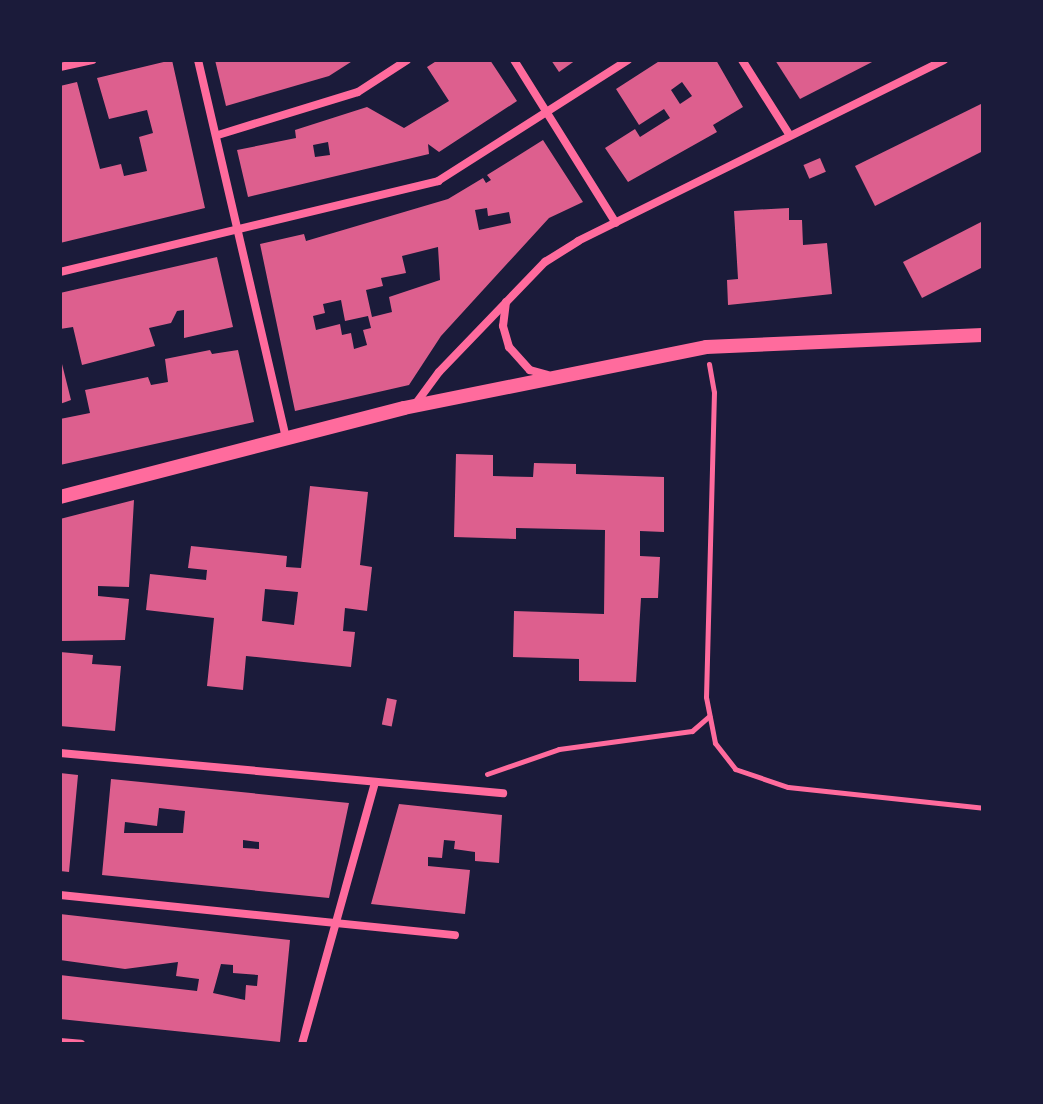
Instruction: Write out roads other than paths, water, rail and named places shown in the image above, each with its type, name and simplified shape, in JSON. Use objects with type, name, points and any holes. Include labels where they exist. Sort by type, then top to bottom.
[{"type":"street","points":[[60,67],[92,60]]},
{"type":"street","points":[[198,60],[218,135],[237,232],[286,437]]},
{"type":"street","points":[[218,135],[358,92],[407,60]]},
{"type":"street","points":[[514,60],[616,223]]},
{"type":"street","points":[[60,272],[237,232],[438,181],[549,115],[628,60]]},
{"type":"street","points":[[742,60],[789,134]]},
{"type":"street","points":[[414,406],[439,372],[545,262],[789,134],[944,60]]},
{"type":"street","points":[[506,301],[503,326],[509,347],[530,370],[547,375]]},
{"type":"street","points":[[60,497],[286,437],[547,375],[706,347],[983,335]]},
{"type":"street","points":[[60,753],[503,793]]},
{"type":"street","points":[[302,1044],[375,782]]},
{"type":"street","points":[[60,895],[455,935]]},
{"type":"street","points":[[60,1042],[81,1044]]}]
